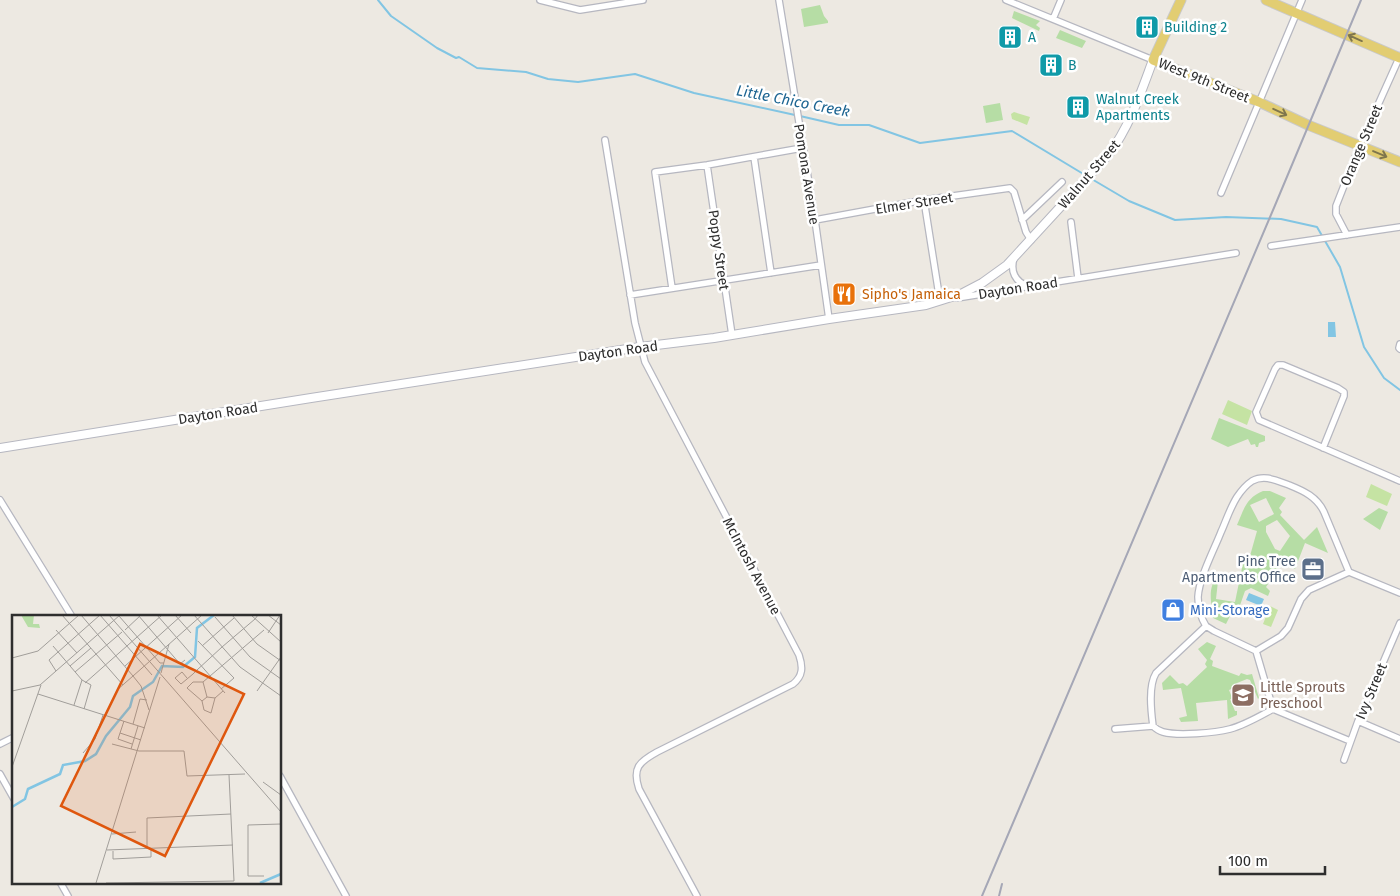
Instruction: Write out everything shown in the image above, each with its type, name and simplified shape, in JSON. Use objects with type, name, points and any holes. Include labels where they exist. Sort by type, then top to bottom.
[{"type":"main road","name":"Walnut Street","points":[[1153,60],[1181,0]]},
{"type":"main road","points":[[1266,0],[1400,57]]},
{"type":"main road","name":"West 9th Street","points":[[1153,60],[1259,102],[1308,125],[1400,162]]},
{"type":"street","points":[[540,0],[580,10],[643,0]]},
{"type":"street","name":"Pomona Avenue","points":[[779,0],[815,220],[828,319]]},
{"type":"street","name":"West 9th Street","points":[[1006,0],[1153,60]]},
{"type":"street","points":[[1053,19],[1061,0]]},
{"type":"street","points":[[1220,193],[1302,0]]},
{"type":"street","name":"Orange Street","points":[[1347,235],[1336,214],[1336,206],[1360,145],[1400,57]]},
{"type":"street","name":"Walnut Street","points":[[940,300],[961,294],[982,284],[1007,266],[1100,163],[1117,143],[1126,127],[1153,60]]},
{"type":"street","name":"McIntosh Avenue","points":[[605,140],[630,294],[640,347],[645,362],[650,375],[761,582],[802,663],[801,676],[793,684],[657,752],[641,762],[637,768],[636,782],[639,789],[697,896]]},
{"type":"street","points":[[672,288],[655,172],[802,148]]},
{"type":"street","points":[[754,157],[771,273]]},
{"type":"street","name":"Poppy Street","points":[[707,165],[732,335]]},
{"type":"street","points":[[1031,240],[1022,220],[1062,182]]},
{"type":"street","name":"Elmer Street","points":[[815,220],[924,200],[1007,188],[1012,190],[1022,220]]},
{"type":"street","points":[[924,200],[940,300]]},
{"type":"street","points":[[1071,222],[1078,278]]},
{"type":"street","points":[[1271,246],[1400,227]]},
{"type":"street","name":"Dayton Road","points":[[0,448],[640,347],[714,338],[926,305],[940,300],[1236,253]]},
{"type":"street","points":[[1015,256],[1012,268],[1014,276],[1021,283],[1029,286]]},
{"type":"street","points":[[630,294],[821,265]]},
{"type":"street","points":[[1323,448],[1344,392],[1283,365],[1278,365],[1256,412],[1259,420],[1400,482]]},
{"type":"street","points":[[1274,709],[1256,651],[1206,626],[1202,620],[1199,602],[1199,590],[1202,579],[1236,499],[1247,484],[1262,478],[1272,479],[1302,490],[1314,498],[1321,505],[1349,572],[1400,593]]},
{"type":"street","points":[[0,500],[71,615]]},
{"type":"street","points":[[1256,651],[1281,636],[1288,628],[1301,600],[1309,590],[1349,572]]},
{"type":"street","name":"Ivy Street","points":[[1344,760],[1358,721],[1400,623]]},
{"type":"street","points":[[1153,726],[1151,685],[1153,677],[1206,626]]},
{"type":"street","points":[[1115,729],[1153,726],[1161,732],[1175,734],[1214,732],[1231,729],[1274,709],[1350,741]]},
{"type":"street","points":[[1358,721],[1400,740]]},
{"type":"street","points":[[0,744],[12,738]]},
{"type":"street","points":[[1,777],[12,796]]},
{"type":"street","points":[[281,778],[346,896]]},
{"type":"street","points":[[61,884],[68,896]]},
{"type":"green space","points":[[820,5],[828,23],[804,27],[801,9]]},
{"type":"green space","points":[[1014,11],[1040,21],[1036,25],[1040,28],[1039,31],[1012,18]]},
{"type":"green space","points":[[1060,30],[1086,41],[1082,48],[1056,38]]},
{"type":"green space","points":[[1000,103],[1003,120],[986,123],[983,106]]},
{"type":"green space","points":[[1014,112],[1030,117],[1027,125],[1012,119],[1011,114]]},
{"type":"green space","points":[[1228,400],[1252,411],[1247,425],[1222,414]]},
{"type":"green space","points":[[1219,418],[1265,436],[1265,441],[1259,443],[1258,447],[1255,444],[1251,445],[1248,439],[1228,447],[1211,439]]},
{"type":"green space","points":[[1371,484],[1392,494],[1387,506],[1366,497]]},
{"type":"green space","points":[[1263,491],[1270,491],[1286,498],[1279,508],[1282,512],[1280,515],[1304,540],[1317,527],[1328,553],[1305,543],[1295,569],[1283,562],[1266,587],[1270,591],[1268,596],[1251,588],[1245,591],[1238,611],[1234,611],[1226,624],[1213,618],[1211,589],[1219,572],[1216,599],[1235,602],[1243,563],[1248,563],[1257,531],[1237,525],[1246,505]],"holes":[[[1266,498],[1274,514],[1259,522],[1250,505]],[[1277,520],[1290,536],[1280,551],[1275,549],[1266,532],[1266,526]]]},
{"type":"green space","points":[[1379,508],[1388,512],[1380,530],[1363,519]]},
{"type":"green space","points":[[1270,606],[1278,610],[1271,627],[1263,624]]},
{"type":"green space","points":[[1207,642],[1216,646],[1210,659],[1213,661],[1212,666],[1239,676],[1241,673],[1252,674],[1259,698],[1250,680],[1247,679],[1237,683],[1239,686],[1229,690],[1233,700],[1230,699],[1235,711],[1237,711],[1237,715],[1228,719],[1227,700],[1196,703],[1198,721],[1181,722],[1179,718],[1187,716],[1181,688],[1163,690],[1162,683],[1170,675],[1179,684],[1183,683],[1187,686],[1207,667],[1205,664],[1207,660],[1198,649]]},
{"type":"water","points":[[1328,322],[1335,322],[1336,337],[1328,337]]},
{"type":"water","points":[[1249,593],[1264,599],[1261,606],[1246,600]]},
{"type":"waterway","name":"Little Chico Creek","points":[[378,0],[391,16],[437,48],[456,58],[459,57],[477,68],[526,72],[548,79],[578,82],[635,74],[694,93],[795,115]]},
{"type":"waterway","name":"Little Chico Creek","points":[[800,116],[839,125],[869,125],[920,143],[1012,131],[1085,175]]},
{"type":"waterway","name":"Little Chico Creek","points":[[1090,178],[1129,201],[1175,220],[1226,217],[1281,219],[1317,227],[1340,267],[1364,347],[1384,378],[1400,390]]},
{"type":"railway","points":[[982,896],[1361,0]]},
{"type":"railway","points":[[999,896],[1002,884]]},
{"type":"place","name":"Building 2","points":[[1147,27]]},
{"type":"place","name":"A","points":[[1010,37]]},
{"type":"place","name":"B","points":[[1051,65]]},
{"type":"place","name":"Walnut Creek Apartments","points":[[1078,107]]},
{"type":"place","name":"Sipho's Jamaica","points":[[844,294]]},
{"type":"place","name":"Pine Tree Apartments Office","points":[[1313,569]]},
{"type":"place","name":"Mini-Storage","points":[[1173,610]]},
{"type":"place","name":"Little Sprouts Preschool","points":[[1243,695]]}]
